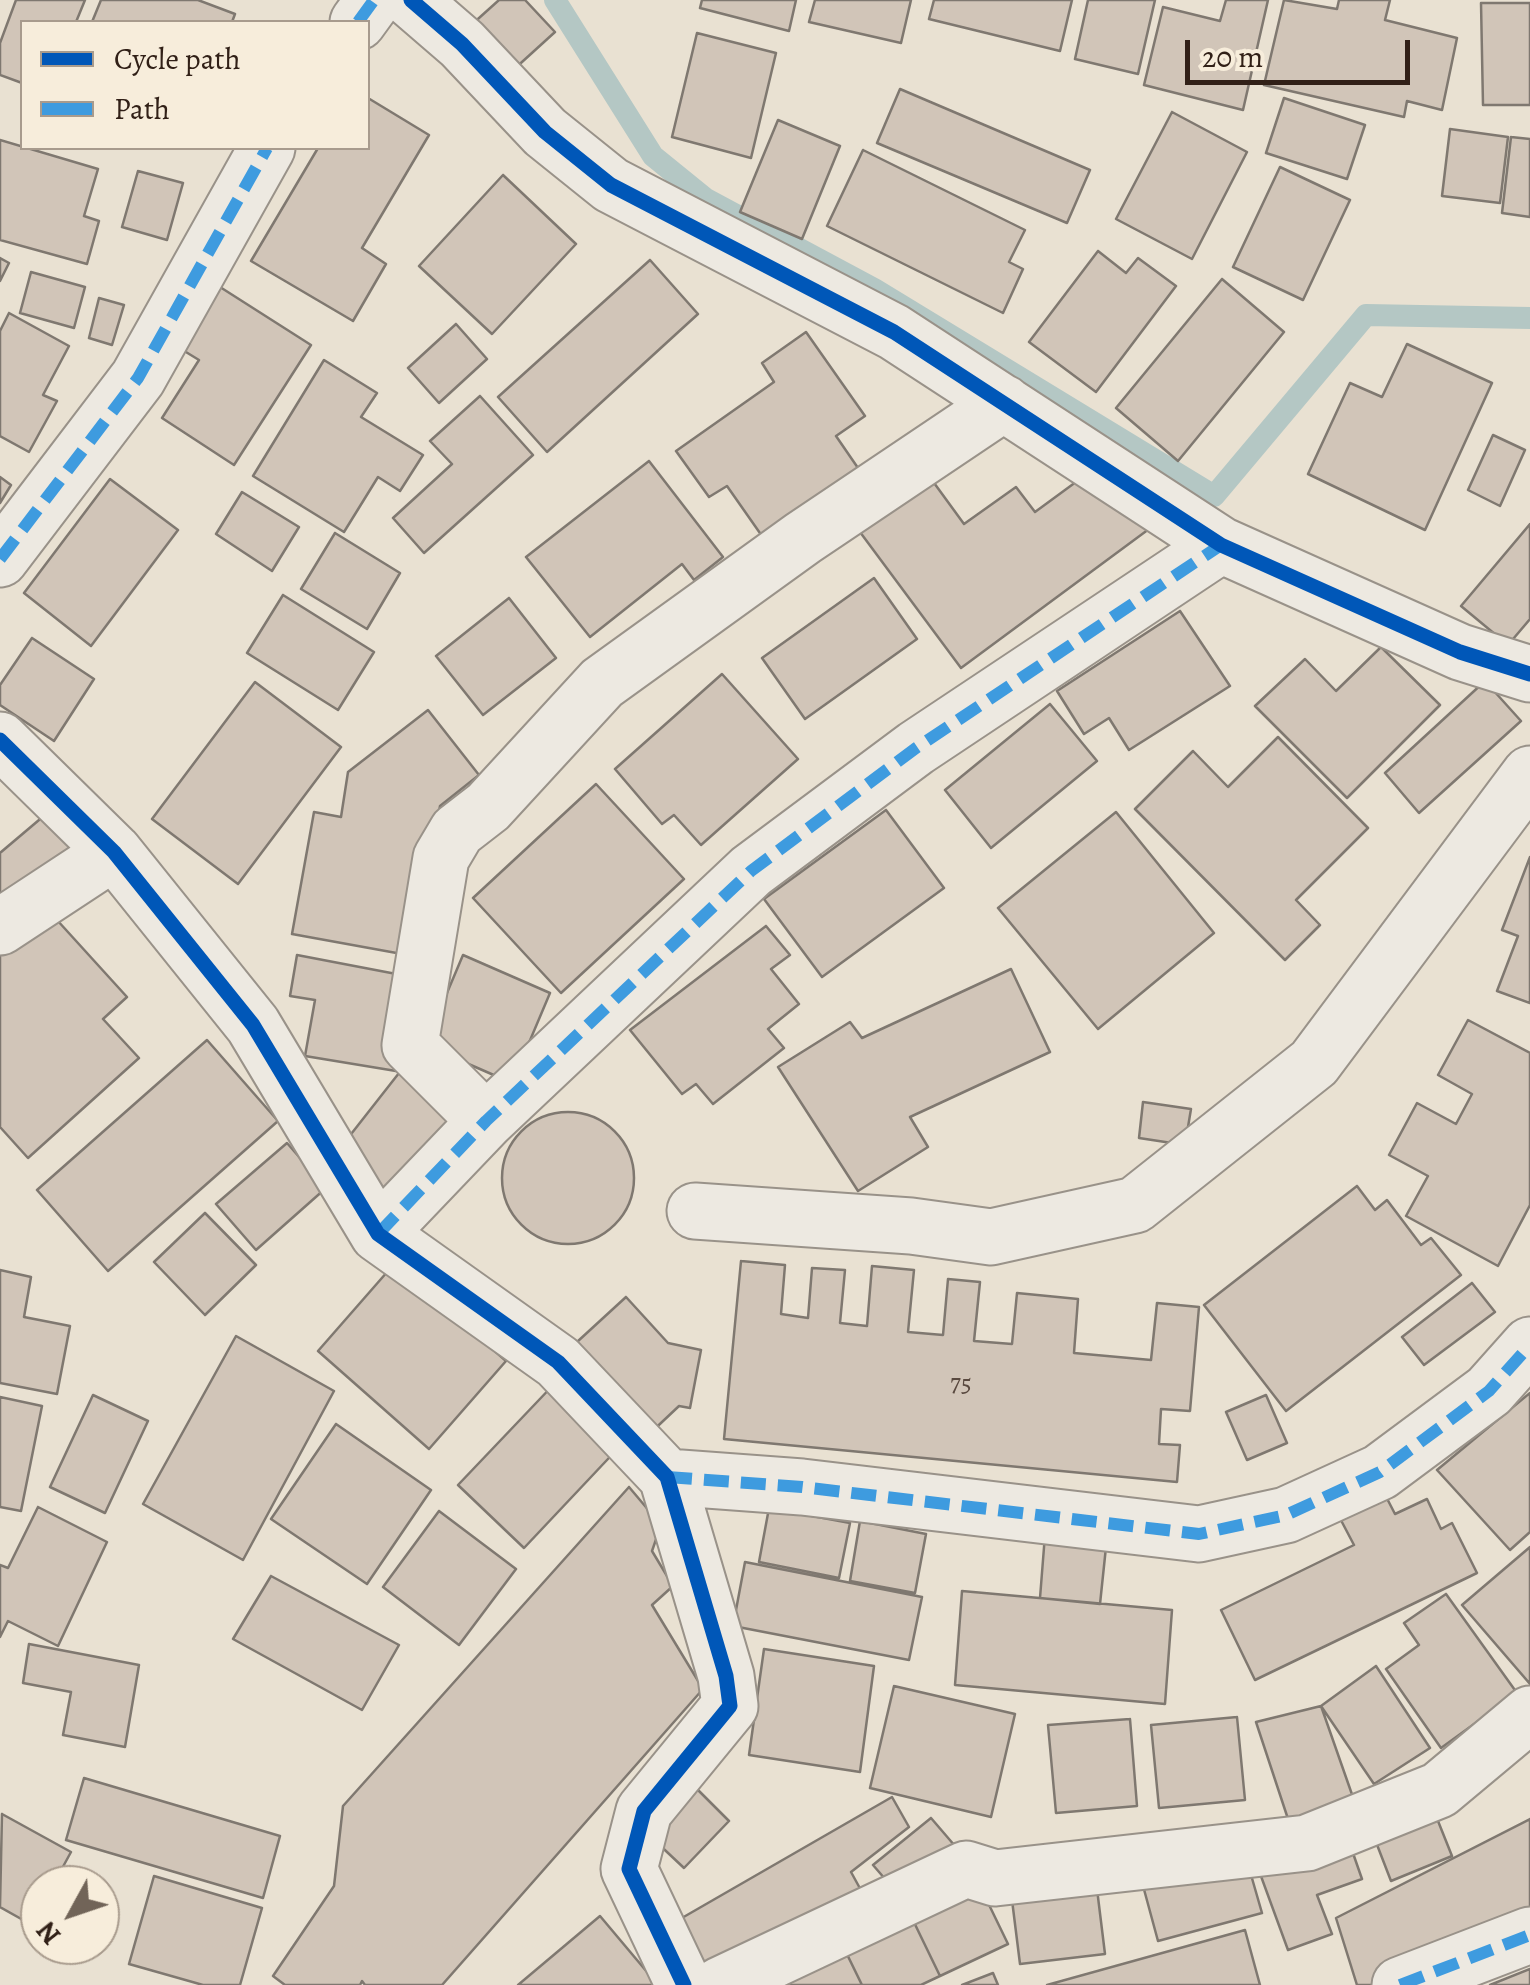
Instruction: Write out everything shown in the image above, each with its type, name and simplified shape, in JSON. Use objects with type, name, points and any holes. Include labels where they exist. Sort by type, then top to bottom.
[{"type":"street","points":[[411,0],[462,44],[545,132],[611,185],[894,332],[1221,546],[1460,652],[1530,674]]},
{"type":"street","points":[[0,559],[138,378],[266,150]]},
{"type":"street","points":[[486,1121],[410,1044],[441,858],[457,832],[488,807],[602,683],[803,538],[1004,403]]},
{"type":"street","points":[[378,1234],[486,1121],[751,871],[916,748],[1221,546]]},
{"type":"street","points":[[0,740],[114,852],[253,1025],[378,1234],[558,1362],[666,1477],[726,1676],[730,1706],[644,1810],[629,1869],[684,1985]]},
{"type":"street","points":[[695,1211],[912,1226],[991,1238],[1135,1205],[1314,1063],[1530,774]]},
{"type":"street","points":[[0,926],[114,852]]},
{"type":"street","points":[[666,1477],[802,1487],[1200,1534],[1286,1515],[1380,1472],[1489,1391],[1530,1345]]},
{"type":"street","points":[[720,1985],[966,1869],[995,1878],[1307,1843],[1439,1790],[1530,1714]]},
{"type":"street","points":[[1400,1985],[1530,1935]]},
{"type":"building","points":[[16,0],[85,0],[77,20],[20,20],[20,82],[0,75],[0,43]]},
{"type":"building","points":[[101,0],[198,0],[235,14],[233,20],[93,20]]},
{"type":"building","points":[[499,0],[525,0],[555,32],[511,72],[469,27]]},
{"type":"building","points":[[702,0],[796,0],[789,31],[700,8]]},
{"type":"building","points":[[815,0],[911,0],[901,43],[809,22]]},
{"type":"building","points":[[934,0],[1072,0],[1060,51],[929,19]]},
{"type":"building","points":[[1088,0],[1155,0],[1138,74],[1075,59]]},
{"type":"building","points":[[1226,0],[1268,0],[1243,110],[1144,85],[1163,7],[1220,21]]},
{"type":"building","points":[[1284,0],[1337,9],[1339,0],[1390,0],[1385,20],[1457,38],[1442,110],[1407,101],[1404,117],[1264,85]]},
{"type":"building","points":[[1481,3],[1530,3],[1530,105],[1483,105]]},
{"type":"building","points":[[697,33],[776,53],[751,158],[672,137]]},
{"type":"building","points":[[900,89],[1090,170],[1067,223],[877,143]]},
{"type":"building","points":[[1284,98],[1365,125],[1347,179],[1266,153]]},
{"type":"building","points":[[370,99],[429,135],[362,248],[386,264],[353,321],[251,261],[317,150],[370,150]]},
{"type":"building","points":[[1172,112],[1247,152],[1192,259],[1116,219]]},
{"type":"building","points":[[778,120],[840,146],[802,239],[740,212]]},
{"type":"building","points":[[1450,129],[1508,137],[1500,203],[1442,196]]},
{"type":"building","points":[[1511,137],[1530,139],[1530,217],[1502,213]]},
{"type":"building","points":[[0,140],[20,146],[20,150],[34,150],[98,169],[84,216],[99,221],[87,264],[0,240]]},
{"type":"building","points":[[863,150],[1025,230],[1009,262],[1023,269],[1003,313],[827,226]]},
{"type":"building","points":[[1280,167],[1350,200],[1303,300],[1233,267]]},
{"type":"building","points":[[138,171],[183,183],[167,240],[122,227]]},
{"type":"building","points":[[503,175],[576,244],[492,334],[419,266]]},
{"type":"building","points":[[1098,251],[1126,273],[1138,258],[1176,286],[1096,392],[1029,342]]},
{"type":"building","points":[[0,258],[9,263],[0,281]]},
{"type":"building","points":[[650,260],[698,314],[547,452],[498,397]]},
{"type":"building","points":[[31,272],[85,287],[74,328],[20,313]]},
{"type":"building","points":[[1222,279],[1284,332],[1178,461],[1116,408]]},
{"type":"building","points":[[220,287],[311,345],[234,465],[162,418],[199,360],[181,349]]},
{"type":"building","points":[[99,298],[124,305],[112,345],[89,338]]},
{"type":"building","points":[[9,313],[69,346],[43,395],[57,401],[29,452],[0,436],[0,331]]},
{"type":"building","points":[[456,324],[487,359],[439,403],[408,368]]},
{"type":"building","points":[[806,332],[865,416],[836,436],[858,468],[762,536],[727,486],[709,497],[676,451],[774,382],[762,363]]},
{"type":"building","points":[[1407,344],[1492,383],[1425,530],[1308,474],[1350,383],[1382,397]]},
{"type":"building","points":[[324,360],[377,393],[361,417],[423,455],[400,491],[378,477],[344,532],[253,476]]},
{"type":"building","points":[[480,396],[533,455],[424,553],[393,518],[452,464],[430,441]]},
{"type":"building","points":[[1493,435],[1525,450],[1500,506],[1468,490]]},
{"type":"building","points":[[649,461],[723,557],[694,580],[682,564],[590,637],[526,557]]},
{"type":"building","points":[[929,476],[964,524],[1016,487],[1035,512],[1080,479],[1149,529],[961,668],[857,528]]},
{"type":"building","points":[[0,477],[11,485],[0,503]]},
{"type":"building","points":[[110,479],[178,530],[91,646],[24,593]]},
{"type":"building","points":[[242,492],[299,527],[272,571],[216,534]]},
{"type":"building","points":[[1530,524],[1530,619],[1508,645],[1461,606]]},
{"type":"building","points":[[335,533],[400,573],[367,629],[301,589]]},
{"type":"building","points":[[874,578],[917,639],[805,719],[762,658]]},
{"type":"building","points":[[283,595],[374,652],[338,710],[247,653]]},
{"type":"building","points":[[509,598],[556,658],[483,715],[436,656]]},
{"type":"building","points":[[1180,611],[1230,686],[1129,750],[1109,718],[1084,734],[1057,691]]},
{"type":"building","points":[[32,638],[94,679],[54,741],[0,705],[0,685]]},
{"type":"building","points":[[1381,647],[1440,705],[1347,798],[1255,706],[1305,659],[1336,691]]},
{"type":"building","points":[[722,674],[798,759],[701,845],[674,815],[662,824],[615,769]]},
{"type":"building","points":[[1485,681],[1521,721],[1419,813],[1385,773]]},
{"type":"building","points":[[255,682],[341,747],[238,884],[152,819]]},
{"type":"building","points":[[1050,704],[1097,761],[991,848],[945,790]]},
{"type":"building","points":[[428,710],[479,775],[440,806],[413,956],[292,934],[314,812],[341,817],[348,772]]},
{"type":"building","points":[[1278,737],[1368,828],[1296,900],[1320,925],[1285,960],[1135,809],[1193,751],[1228,787]]},
{"type":"building","points":[[596,784],[684,879],[561,993],[473,898]]},
{"type":"building","points":[[52,809],[80,842],[0,909],[0,853]]},
{"type":"building","points":[[886,810],[944,888],[822,977],[764,899]]},
{"type":"building","points":[[1116,812],[1214,933],[1098,1029],[998,908]]},
{"type":"building","points":[[1530,857],[1530,1003],[1497,991],[1518,936],[1502,930]]},
{"type":"building","points":[[47,909],[127,997],[103,1019],[139,1058],[28,1158],[0,1127],[0,950]]},
{"type":"building","points":[[766,926],[790,955],[771,969],[799,1004],[768,1029],[784,1048],[713,1104],[696,1084],[682,1094],[630,1030]]},
{"type":"building","points":[[297,955],[412,977],[396,1071],[305,1056],[315,1000],[290,996]]},
{"type":"building","points":[[463,955],[550,993],[512,1083],[425,1045]]},
{"type":"building","points":[[1011,969],[1050,1052],[910,1117],[928,1147],[858,1191],[778,1067],[850,1022],[862,1038]]},
{"type":"building","points":[[1468,1020],[1530,1053],[1530,1205],[1498,1266],[1406,1216],[1428,1176],[1389,1155],[1417,1103],[1456,1124],[1472,1094],[1438,1075]]},
{"type":"building","points":[[207,1040],[278,1121],[108,1271],[37,1190]]},
{"type":"building","points":[[410,1059],[469,1109],[392,1200],[337,1152]]},
{"type":"building","points":[[1143,1102],[1191,1109],[1185,1145],[1139,1138]]},
{"type":"building","points":[[568,1112],[593,1117],[615,1131],[629,1153],[634,1178],[629,1203],[615,1225],[593,1239],[568,1244],[543,1239],[521,1225],[507,1203],[502,1178],[507,1153],[521,1131],[543,1117]]},
{"type":"building","points":[[287,1143],[326,1188],[256,1250],[216,1204]]},
{"type":"building","points":[[1357,1186],[1375,1210],[1387,1200],[1421,1245],[1431,1238],[1461,1275],[1286,1411],[1204,1305]]},
{"type":"building","points":[[205,1213],[256,1265],[205,1315],[154,1262]]},
{"type":"building","points":[[741,1261],[785,1265],[781,1314],[808,1318],[812,1268],[845,1270],[840,1323],[867,1326],[872,1266],[914,1270],[908,1332],[943,1335],[948,1279],[980,1282],[974,1341],[1012,1344],[1017,1293],[1078,1299],[1074,1353],[1151,1360],[1157,1303],[1199,1307],[1190,1411],[1161,1409],[1159,1444],[1180,1445],[1177,1482],[724,1439]]},
{"type":"building","points":[[395,1263],[506,1361],[429,1449],[318,1351]]},
{"type":"building","points":[[0,1270],[31,1277],[24,1317],[70,1326],[57,1394],[0,1383]]},
{"type":"building","points":[[1472,1283],[1495,1312],[1424,1365],[1402,1337]]},
{"type":"building","points":[[626,1297],[668,1343],[701,1350],[690,1408],[679,1406],[644,1439],[565,1353]]},
{"type":"building","points":[[236,1336],[334,1391],[243,1560],[143,1504]]},
{"type":"building","points":[[557,1381],[623,1443],[524,1548],[458,1485]]},
{"type":"building","points":[[1530,1393],[1530,1532],[1510,1550],[1437,1470]]},
{"type":"building","points":[[93,1395],[148,1421],[105,1513],[50,1487]]},
{"type":"building","points":[[1266,1395],[1287,1443],[1247,1460],[1226,1412]]},
{"type":"building","points":[[0,1397],[42,1406],[21,1511],[0,1507]]},
{"type":"building","points":[[336,1424],[431,1490],[367,1584],[271,1519]]},
{"type":"building","points":[[1379,1483],[1395,1514],[1427,1499],[1441,1529],[1452,1523],[1477,1573],[1255,1680],[1221,1610],[1354,1545],[1333,1505]]},
{"type":"building","points":[[629,1487],[661,1525],[652,1551],[673,1586],[652,1605],[703,1689],[442,1985],[365,1985],[362,1981],[360,1985],[285,1985],[273,1976],[334,1886],[343,1806]]},
{"type":"building","points":[[38,1507],[107,1542],[58,1646],[8,1621],[0,1637],[0,1565],[8,1568]]},
{"type":"building","points":[[769,1508],[850,1523],[839,1578],[759,1562]]},
{"type":"building","points":[[439,1511],[516,1569],[459,1645],[383,1587]]},
{"type":"building","points":[[860,1521],[926,1534],[915,1593],[850,1581]]},
{"type":"building","points":[[1046,1522],[1108,1528],[1100,1604],[1040,1598]]},
{"type":"building","points":[[1530,1547],[1530,1684],[1462,1605]]},
{"type":"building","points":[[745,1562],[922,1597],[909,1660],[733,1626]]},
{"type":"building","points":[[271,1576],[399,1645],[362,1710],[233,1639]]},
{"type":"building","points":[[962,1591],[1172,1610],[1165,1704],[955,1685]]},
{"type":"building","points":[[1446,1594],[1517,1693],[1441,1748],[1386,1669],[1419,1645],[1404,1623]]},
{"type":"building","points":[[29,1644],[139,1665],[125,1747],[63,1735],[71,1692],[23,1683]]},
{"type":"building","points":[[764,1649],[874,1666],[860,1772],[749,1755]]},
{"type":"building","points":[[1376,1666],[1430,1748],[1374,1784],[1321,1706]]},
{"type":"building","points":[[894,1686],[1015,1714],[991,1817],[870,1788]]},
{"type":"building","points":[[1321,1706],[1355,1803],[1290,1825],[1256,1722]]},
{"type":"building","points":[[1237,1717],[1245,1800],[1159,1808],[1151,1725]]},
{"type":"building","points":[[1130,1719],[1137,1806],[1056,1813],[1048,1725]]},
{"type":"building","points":[[84,1778],[280,1836],[263,1898],[66,1840]]},
{"type":"building","points":[[697,1789],[729,1821],[684,1868],[650,1836]]},
{"type":"building","points":[[892,1797],[909,1827],[851,1872],[868,1903],[700,1985],[668,1926]]},
{"type":"building","points":[[1430,1801],[1452,1856],[1391,1881],[1369,1824]]},
{"type":"building","points":[[2,1814],[71,1852],[64,1865],[20,1865],[20,1918],[0,1907]]},
{"type":"building","points":[[931,1818],[967,1860],[898,1894],[873,1865]]},
{"type":"building","points":[[1530,1819],[1530,1913],[1377,1985],[1357,1985],[1336,1918]]},
{"type":"building","points":[[1347,1836],[1362,1879],[1317,1895],[1332,1934],[1288,1950],[1258,1868]]},
{"type":"building","points":[[1245,1854],[1262,1913],[1158,1941],[1142,1882]]},
{"type":"building","points":[[154,1876],[262,1908],[240,1985],[203,1985],[129,1964]]},
{"type":"building","points":[[977,1880],[1008,1944],[940,1976],[909,1912]]},
{"type":"building","points":[[1097,1889],[1105,1954],[1020,1964],[1012,1900]]},
{"type":"building","points":[[909,1912],[940,1976],[921,1985],[862,1985],[842,1944]]},
{"type":"building","points":[[600,1916],[658,1985],[518,1985]]},
{"type":"building","points":[[1245,1930],[1260,1985],[1047,1985]]},
{"type":"building","points":[[842,1944],[862,1985],[791,1985],[784,1972]]},
{"type":"building","points":[[1530,1969],[1530,1985],[1490,1985]]},
{"type":"building","points":[[993,1973],[998,1985],[962,1985]]},
{"type":"waterway","points":[[555,0],[653,156],[706,199],[874,289],[1214,496],[1366,315],[1530,318]]},
{"type":"marked path","points":[[359,20],[374,0]]},
{"type":"marked path","points":[[0,559],[138,378],[266,150]]},
{"type":"marked path","points":[[378,1234],[486,1121],[751,871],[916,748],[1221,545]]},
{"type":"marked path","points":[[667,1477],[802,1487],[1199,1534],[1286,1515],[1380,1472],[1489,1391],[1530,1345]]},
{"type":"marked path","points":[[1400,1985],[1530,1935]]},
{"type":"cycle path","points":[[411,0],[462,44],[545,132],[611,185],[894,332],[1221,545],[1460,652],[1530,674]]},
{"type":"cycle path","points":[[0,740],[114,852],[253,1025],[378,1234],[558,1362],[667,1477],[726,1676],[730,1706],[644,1811],[629,1869],[684,1985]]}]
